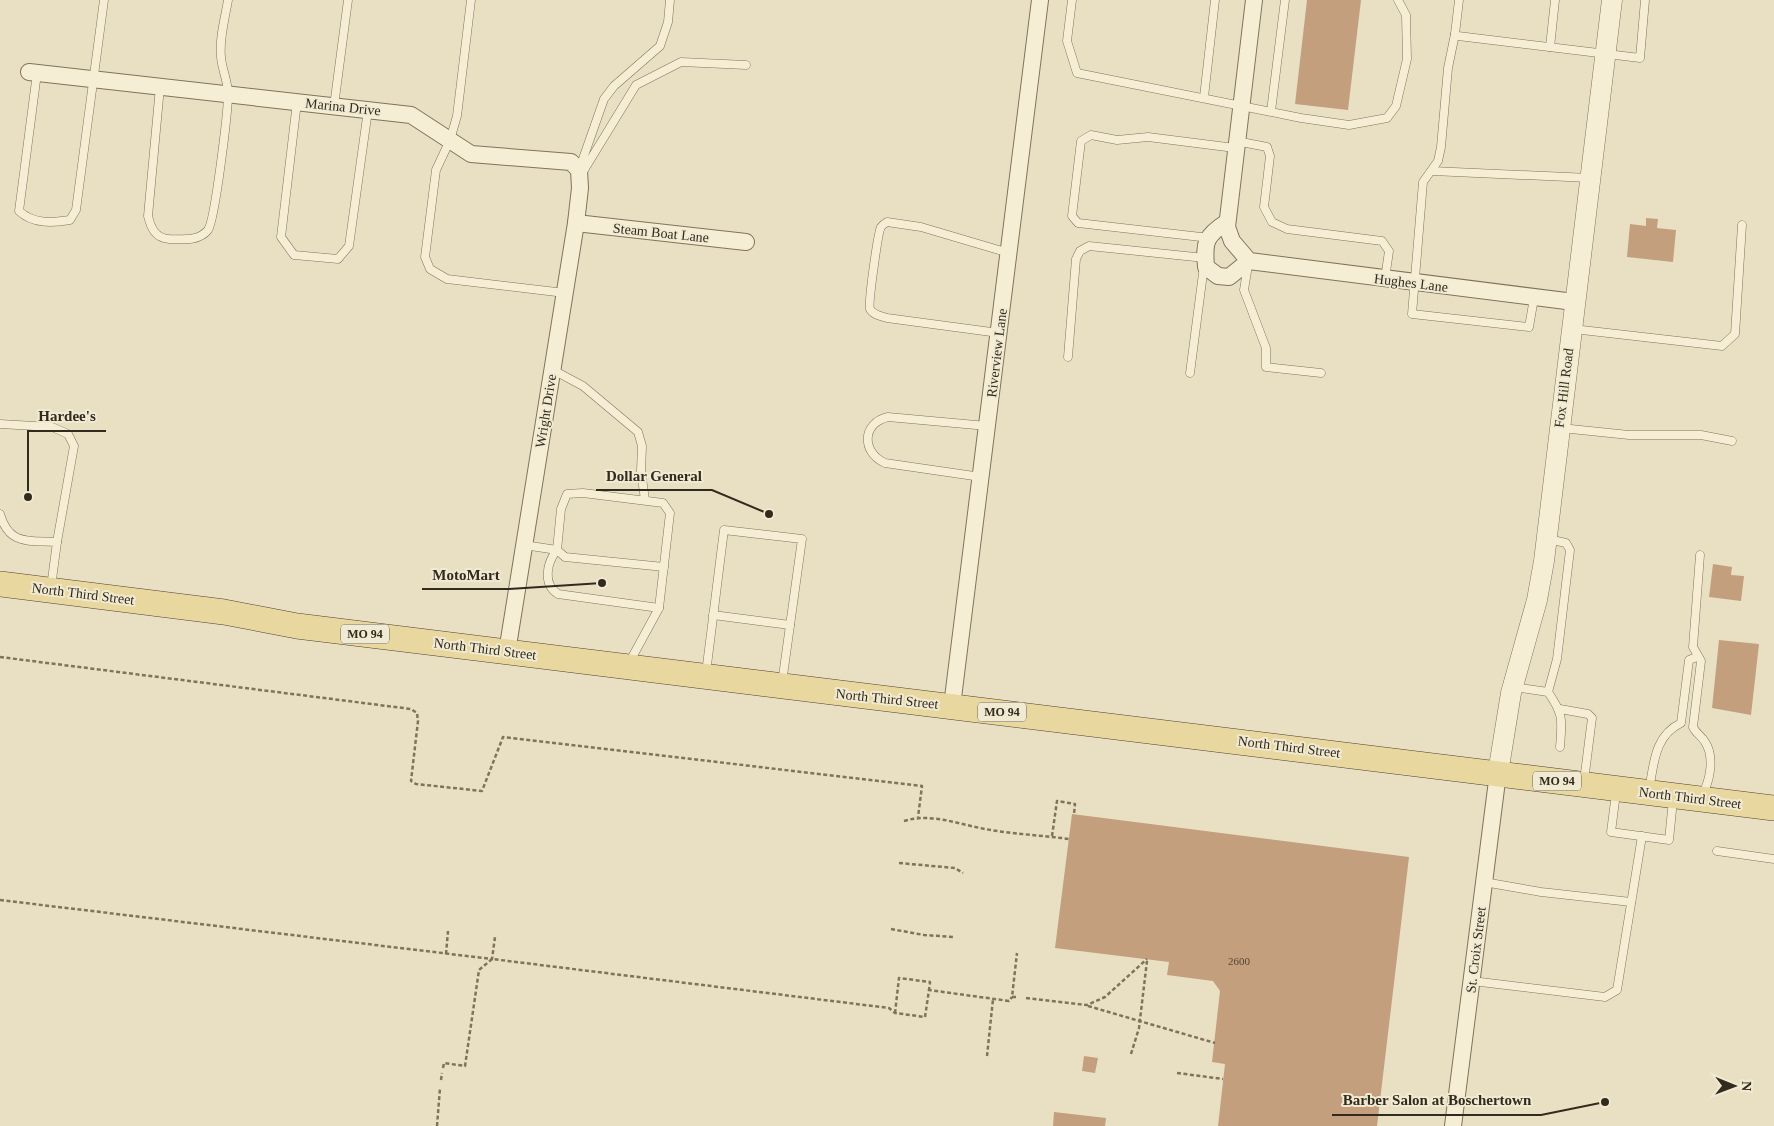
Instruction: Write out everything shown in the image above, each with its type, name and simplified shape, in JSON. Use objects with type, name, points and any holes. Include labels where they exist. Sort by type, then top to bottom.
[{"type":"main road","name":"North Third Street","points":[[0,584],[224,612],[297,626],[705,678],[952,706],[1774,808]]},
{"type":"street","name":"Riverview Lane","points":[[952,706],[1040,0]]},
{"type":"street","points":[[1227,222],[1215,230],[1204,246],[1206,267],[1218,276],[1229,277],[1249,261],[1232,241],[1227,228],[1227,222],[1254,0]]},
{"type":"street","name":"Fox Hill Road","points":[[1498,773],[1512,687],[1537,600],[1546,539],[1612,0]]},
{"type":"street","name":"Marina Drive","points":[[33,72],[410,115],[471,154],[571,162],[580,173]]},
{"type":"street","name":"Wright Drive","points":[[507,652],[576,223],[580,173]]},
{"type":"street","name":"Steam Boat Lane","points":[[576,223],[746,242]]},
{"type":"street","name":"Hughes Lane","points":[[1249,261],[1574,302]]},
{"type":"street","name":"St. Croix Street","points":[[1453,1126],[1498,773]]},
{"type":"lane","points":[[33,72],[19,211],[27,219],[52,223],[70,220],[76,210],[104,0]]},
{"type":"lane","points":[[160,87],[148,216],[152,230],[162,238],[185,240],[200,237],[209,229],[216,194],[228,94],[221,58],[228,0]]},
{"type":"lane","points":[[334,106],[348,0]]},
{"type":"lane","points":[[471,0],[457,116],[450,140],[436,170],[425,257],[430,269],[448,279],[565,293]]},
{"type":"lane","points":[[580,173],[604,99],[614,86],[660,46],[668,22],[670,0]]},
{"type":"lane","points":[[1072,0],[1067,41],[1077,73],[1348,125],[1387,118],[1396,106],[1407,59],[1406,14],[1398,0]]},
{"type":"lane","points":[[1204,97],[1215,0]]},
{"type":"lane","points":[[1271,111],[1285,0]]},
{"type":"lane","points":[[1459,0],[1448,68],[1441,147],[1438,161],[1423,182],[1412,314],[1529,327],[1534,298]]},
{"type":"lane","points":[[1550,47],[1555,0]]},
{"type":"lane","points":[[1455,34],[1458,36],[1640,58],[1646,0]]},
{"type":"lane","points":[[580,173],[636,84],[681,62],[746,65]]},
{"type":"lane","points":[[297,102],[281,237],[294,255],[338,259],[350,246],[368,110]]},
{"type":"lane","points":[[1210,238],[1078,223],[1072,216],[1081,141],[1091,134],[1117,140],[1148,137],[1268,147],[1270,156],[1264,207],[1272,222],[1287,229],[1382,241],[1389,251],[1385,279]]},
{"type":"lane","points":[[1432,171],[1590,178]]},
{"type":"lane","points":[[999,333],[887,318],[874,313],[870,308],[871,293],[881,226],[887,222],[921,227],[1009,253]]},
{"type":"lane","points":[[1571,329],[1722,346],[1735,334],[1742,225]]},
{"type":"lane","points":[[1068,357],[1076,259],[1080,251],[1089,246],[1205,258],[1190,373]]},
{"type":"lane","points":[[1249,261],[1244,290],[1266,348],[1266,367],[1321,373]]},
{"type":"lane","points":[[552,370],[583,386],[638,432],[642,446],[641,471],[646,500]]},
{"type":"lane","points":[[981,477],[885,463],[874,458],[868,446],[870,429],[878,419],[888,417],[987,426]]},
{"type":"lane","points":[[0,425],[52,428],[68,434],[74,446],[51,591]]},
{"type":"lane","points":[[1559,428],[1629,435],[1701,435],[1732,441]]},
{"type":"lane","points":[[627,667],[659,608],[670,512],[663,503],[646,500],[583,493],[567,494],[561,509],[556,550],[549,559],[548,583],[551,590],[558,594],[659,608]]},
{"type":"lane","points":[[0,514],[4,529],[16,539],[58,542]]},
{"type":"lane","points":[[705,678],[724,530],[802,539],[782,687]]},
{"type":"lane","points":[[1546,539],[1566,543],[1570,550],[1553,678],[1548,692]]},
{"type":"lane","points":[[524,545],[556,550],[565,558],[664,567]]},
{"type":"lane","points":[[1700,556],[1693,647],[1697,657],[1702,661],[1694,727],[1696,733],[1706,742],[1711,765],[1708,785],[1700,799]]},
{"type":"lane","points":[[713,615],[790,625]]},
{"type":"lane","points":[[1648,792],[1658,742],[1672,727],[1681,723],[1689,660],[1697,657]]},
{"type":"lane","points":[[1512,687],[1548,692],[1560,709],[1562,724],[1560,747]]},
{"type":"lane","points":[[1560,709],[1588,714],[1592,718],[1583,784]]},
{"type":"lane","points":[[1617,788],[1611,832],[1669,840],[1673,796]]},
{"type":"lane","points":[[1472,981],[1605,997],[1617,990],[1642,836]]},
{"type":"lane","points":[[1717,851],[1774,859]]},
{"type":"lane","points":[[1484,882],[1541,892],[1631,902]]},
{"type":"path","points":[[0,657],[411,709],[418,713],[411,780],[416,784],[482,791],[503,737],[922,786],[918,817]]},
{"type":"path","points":[[1052,836],[1056,802],[1075,804],[1074,814]]},
{"type":"path","points":[[904,821],[918,817],[961,822],[980,828],[1069,839]]},
{"type":"path","points":[[899,863],[955,868],[963,873]]},
{"type":"path","points":[[0,900],[889,1008],[895,1013],[925,1017],[930,982],[899,978],[895,1013]]},
{"type":"path","points":[[892,929],[924,935],[954,937]]},
{"type":"path","points":[[446,954],[448,931]]},
{"type":"path","points":[[443,1068],[444,1063],[465,1066],[479,970],[492,959],[495,937]]},
{"type":"path","points":[[929,990],[1008,1001],[1014,997],[1017,953]]},
{"type":"path","points":[[1087,1005],[1105,997],[1147,959],[1139,1020],[1131,1054]]},
{"type":"path","points":[[987,1056],[993,998]]},
{"type":"path","points":[[1026,998],[1087,1005],[1215,1043]]},
{"type":"path","points":[[441,1080],[442,1073]]},
{"type":"path","points":[[1177,1073],[1223,1079]]},
{"type":"path","points":[[437,1126],[440,1088]]},
{"type":"building","points":[[1307,0],[1361,0],[1348,110],[1295,104]]},
{"type":"building","points":[[1646,218],[1658,219],[1657,228],[1676,230],[1673,262],[1627,257],[1630,224],[1646,226]]},
{"type":"building","points":[[1713,564],[1732,567],[1731,575],[1744,576],[1741,601],[1709,597]]},
{"type":"building","points":[[1719,640],[1759,644],[1751,715],[1712,708]]},
{"type":"building","points":[[1072,814],[1409,857],[1377,1126],[1218,1126],[1225,1064],[1212,1062],[1220,991],[1213,981],[1167,975],[1169,962],[1055,948]]},
{"type":"building","points":[[1084,1056],[1098,1058],[1095,1073],[1082,1071]]},
{"type":"building","points":[[1054,1112],[1106,1118],[1105,1126],[1053,1126]]},
{"type":"place","name":"Hardee's","points":[[28,497]]},
{"type":"place","name":"Dollar General","points":[[769,514]]},
{"type":"place","name":"MotoMart","points":[[602,583]]},
{"type":"place","name":"Barber Salon at Boschertown","points":[[1605,1102]]}]
